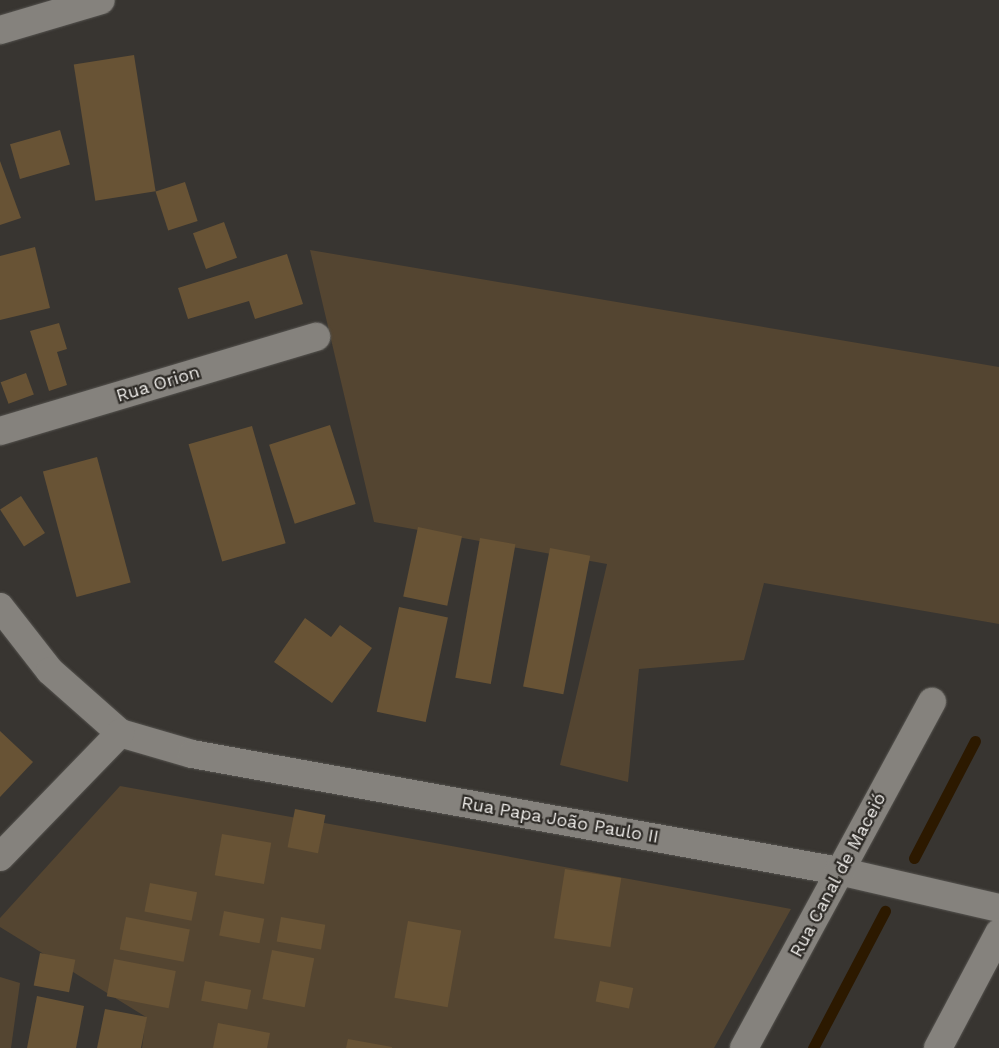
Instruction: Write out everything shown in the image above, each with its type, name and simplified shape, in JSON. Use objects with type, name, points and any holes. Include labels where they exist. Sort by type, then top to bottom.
[{"type":"street","points":[[0,30],[102,0]]},
{"type":"street","name":"Rua Orion","points":[[0,431],[316,337]]},
{"type":"street","points":[[0,608],[50,671],[120,733],[0,857]]},
{"type":"street","name":"Rua Canal de Maceió","points":[[744,1048],[932,702]]},
{"type":"street","name":"Rua Papa João Paulo II","points":[[120,733],[192,754],[840,871],[999,908]]},
{"type":"street","points":[[938,1048],[999,933]]},
{"type":"shaded area","points":[[310,250],[999,367],[999,624],[764,583],[744,660],[639,669],[628,782],[560,765],[607,564],[374,522]]},
{"type":"shaded area","points":[[120,786],[791,909],[714,1048],[142,1048],[146,1017],[0,927],[0,918]]},
{"type":"shaded area","points":[[0,977],[20,983],[11,1048],[0,1048]]},
{"type":"building","points":[[134,55],[156,191],[95,201],[74,65]]},
{"type":"building","points":[[60,130],[70,165],[20,179],[10,144]]},
{"type":"building","points":[[0,161],[21,218],[0,225]]},
{"type":"building","points":[[185,182],[198,221],[168,231],[156,192]]},
{"type":"building","points":[[224,222],[237,258],[206,269],[193,233]]},
{"type":"building","points":[[35,247],[50,308],[0,320],[0,256]]},
{"type":"building","points":[[287,254],[303,304],[255,319],[249,301],[188,319],[178,288]]},
{"type":"building","points":[[59,323],[67,349],[57,352],[67,385],[49,391],[30,331]]},
{"type":"building","points":[[26,373],[34,395],[8,404],[1,382]]},
{"type":"building","points":[[330,425],[356,504],[295,524],[269,445]]},
{"type":"building","points":[[252,426],[286,543],[222,561],[189,444]]},
{"type":"building","points":[[97,457],[131,583],[77,597],[43,471]]},
{"type":"building","points":[[21,496],[45,533],[24,547],[0,510]]},
{"type":"building","points":[[418,527],[462,536],[447,606],[403,596]]},
{"type":"building","points":[[480,538],[515,544],[491,684],[455,678]]},
{"type":"building","points":[[550,548],[590,556],[563,694],[523,686]]},
{"type":"building","points":[[399,607],[448,617],[426,722],[377,712]]},
{"type":"building","points":[[305,618],[331,637],[340,625],[372,648],[332,703],[274,662]]},
{"type":"building","points":[[0,731],[33,762],[0,797]]},
{"type":"building","points":[[295,809],[325,815],[318,853],[288,847]]},
{"type":"building","points":[[222,834],[271,843],[264,884],[215,875]]},
{"type":"building","points":[[565,869],[621,878],[610,947],[554,938]]},
{"type":"building","points":[[150,883],[197,892],[192,921],[144,911]]},
{"type":"building","points":[[224,911],[264,919],[259,943],[219,936]]},
{"type":"building","points":[[126,917],[190,929],[184,962],[120,949]]},
{"type":"building","points":[[281,917],[325,925],[321,949],[277,942]]},
{"type":"building","points":[[408,921],[461,930],[448,1007],[394,998]]},
{"type":"building","points":[[272,950],[314,958],[305,1007],[262,999]]},
{"type":"building","points":[[40,953],[75,960],[69,992],[34,985]]},
{"type":"building","points":[[114,959],[176,971],[169,1008],[107,996]]},
{"type":"building","points":[[205,981],[251,990],[247,1010],[201,1001]]},
{"type":"building","points":[[600,981],[633,988],[629,1009],[596,1002]]},
{"type":"building","points":[[37,996],[84,1006],[76,1048],[27,1048]]},
{"type":"building","points":[[105,1009],[147,1017],[141,1048],[97,1048]]},
{"type":"building","points":[[218,1023],[270,1033],[267,1048],[213,1048]]},
{"type":"building","points":[[348,1039],[392,1047],[392,1048],[346,1048]]},
{"type":"waterway","points":[[914,858],[975,741]]},
{"type":"waterway","points":[[813,1048],[885,911]]}]
